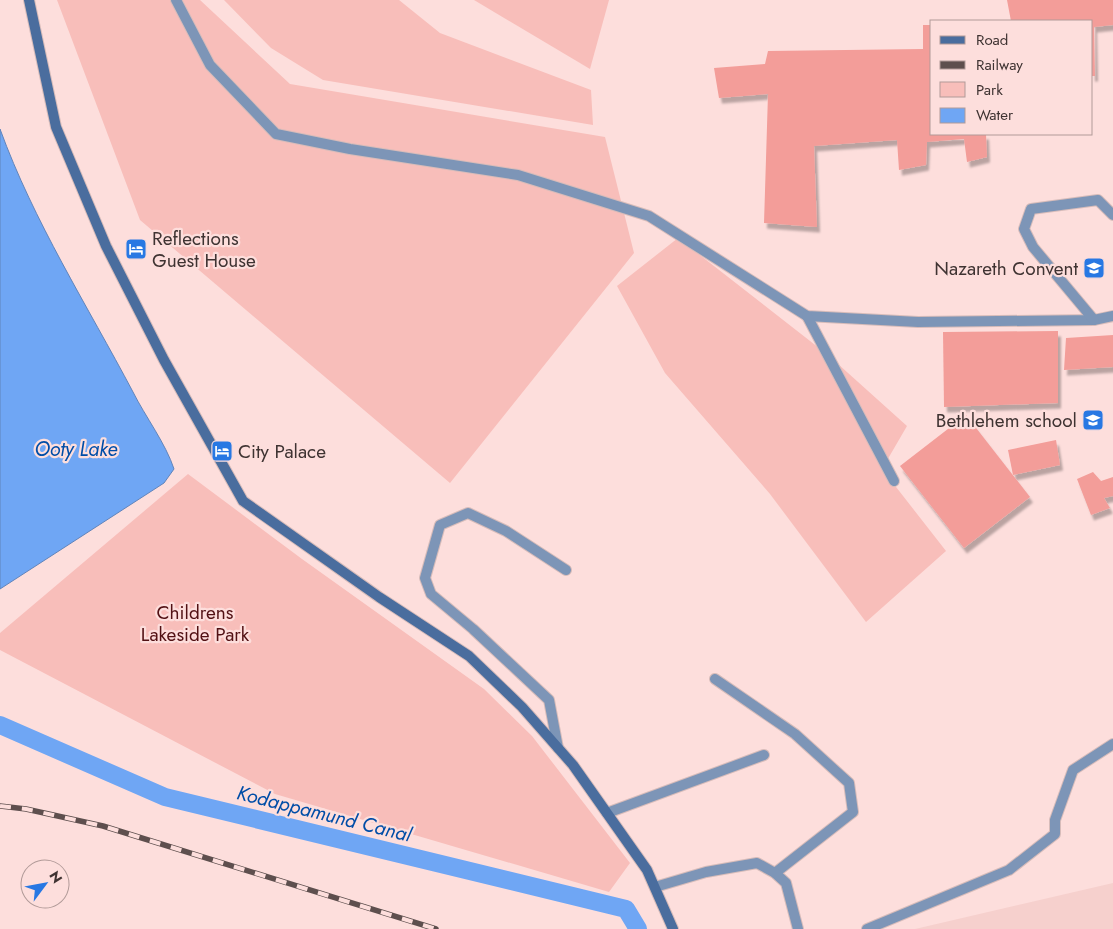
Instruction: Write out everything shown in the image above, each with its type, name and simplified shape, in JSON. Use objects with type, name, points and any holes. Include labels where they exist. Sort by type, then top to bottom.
[{"type":"street","points":[[29,0],[56,127],[106,246],[164,360],[243,501],[379,597],[469,656],[522,708],[558,748],[647,870],[674,929]]},
{"type":"street","points":[[176,0],[210,65],[276,134],[350,149],[518,174],[649,216],[807,316],[918,322],[1094,320],[1113,316]]},
{"type":"street","points":[[1094,320],[1033,247],[1024,229],[1031,209],[1098,200],[1113,215]]},
{"type":"street","points":[[807,316],[894,481]]},
{"type":"street","points":[[558,748],[549,700],[473,629],[431,594],[425,578],[429,557],[440,525],[468,513],[506,531],[566,570]]},
{"type":"street","points":[[715,679],[795,734],[849,783],[853,812],[775,873]]},
{"type":"street","points":[[867,929],[1009,870],[1055,834],[1054,820],[1073,770],[1113,744]]},
{"type":"street","points":[[607,813],[764,756]]},
{"type":"street","points":[[654,887],[706,872],[757,863],[775,873],[786,883],[798,929]]},
{"type":"shaded area","points":[[1113,883],[1113,929],[915,929]]},
{"type":"green space","points":[[57,0],[200,0],[290,84],[605,137],[634,253],[450,483],[140,220]]},
{"type":"green space","points":[[224,0],[399,0],[440,33],[591,90],[593,125],[323,80],[271,48]]},
{"type":"green space","points":[[474,0],[609,0],[590,69]]},
{"type":"green space","points":[[678,238],[828,355],[907,426],[882,469],[946,551],[866,622],[770,494],[665,373],[617,286]]},
{"type":"green space","name":"Childrens Lakeside Park","points":[[188,474],[302,559],[484,689],[532,736],[630,863],[609,892],[275,794],[0,650],[0,633]]},
{"type":"water","name":"Ooty Lake","points":[[0,129],[45,230],[161,440],[174,469],[164,483],[0,589]]},
{"type":"building","points":[[1007,0],[1113,0],[1113,25],[1094,27],[1095,76],[1093,76],[1093,20],[1011,20]]},
{"type":"building","points":[[923,25],[930,25],[930,135],[986,135],[987,157],[967,162],[964,139],[927,142],[926,165],[899,170],[897,140],[814,146],[817,227],[764,223],[768,94],[719,98],[714,68],[765,64],[768,51],[923,49]]},
{"type":"building","points":[[1058,331],[1058,403],[944,407],[943,332]]},
{"type":"building","points":[[1113,335],[1113,367],[1064,370],[1066,338]]},
{"type":"building","points":[[966,415],[1030,497],[964,548],[900,466]]},
{"type":"building","points":[[1056,440],[1060,465],[1013,475],[1008,450]]},
{"type":"building","points":[[1093,472],[1101,481],[1113,477],[1113,496],[1104,498],[1110,508],[1091,515],[1077,479]]},
{"type":"waterway","name":"Kodappamund Canal","points":[[0,725],[165,797],[626,909],[638,929]]},
{"type":"railway","points":[[0,806],[26,809],[103,826],[436,929]]},
{"type":"place","name":"Reflections Guest House","points":[[136,249]]},
{"type":"place","name":"Nazareth Convent","points":[[1094,268]]},
{"type":"place","name":"Bethlehem school","points":[[1093,420]]},
{"type":"place","name":"City Palace","points":[[222,451]]}]
